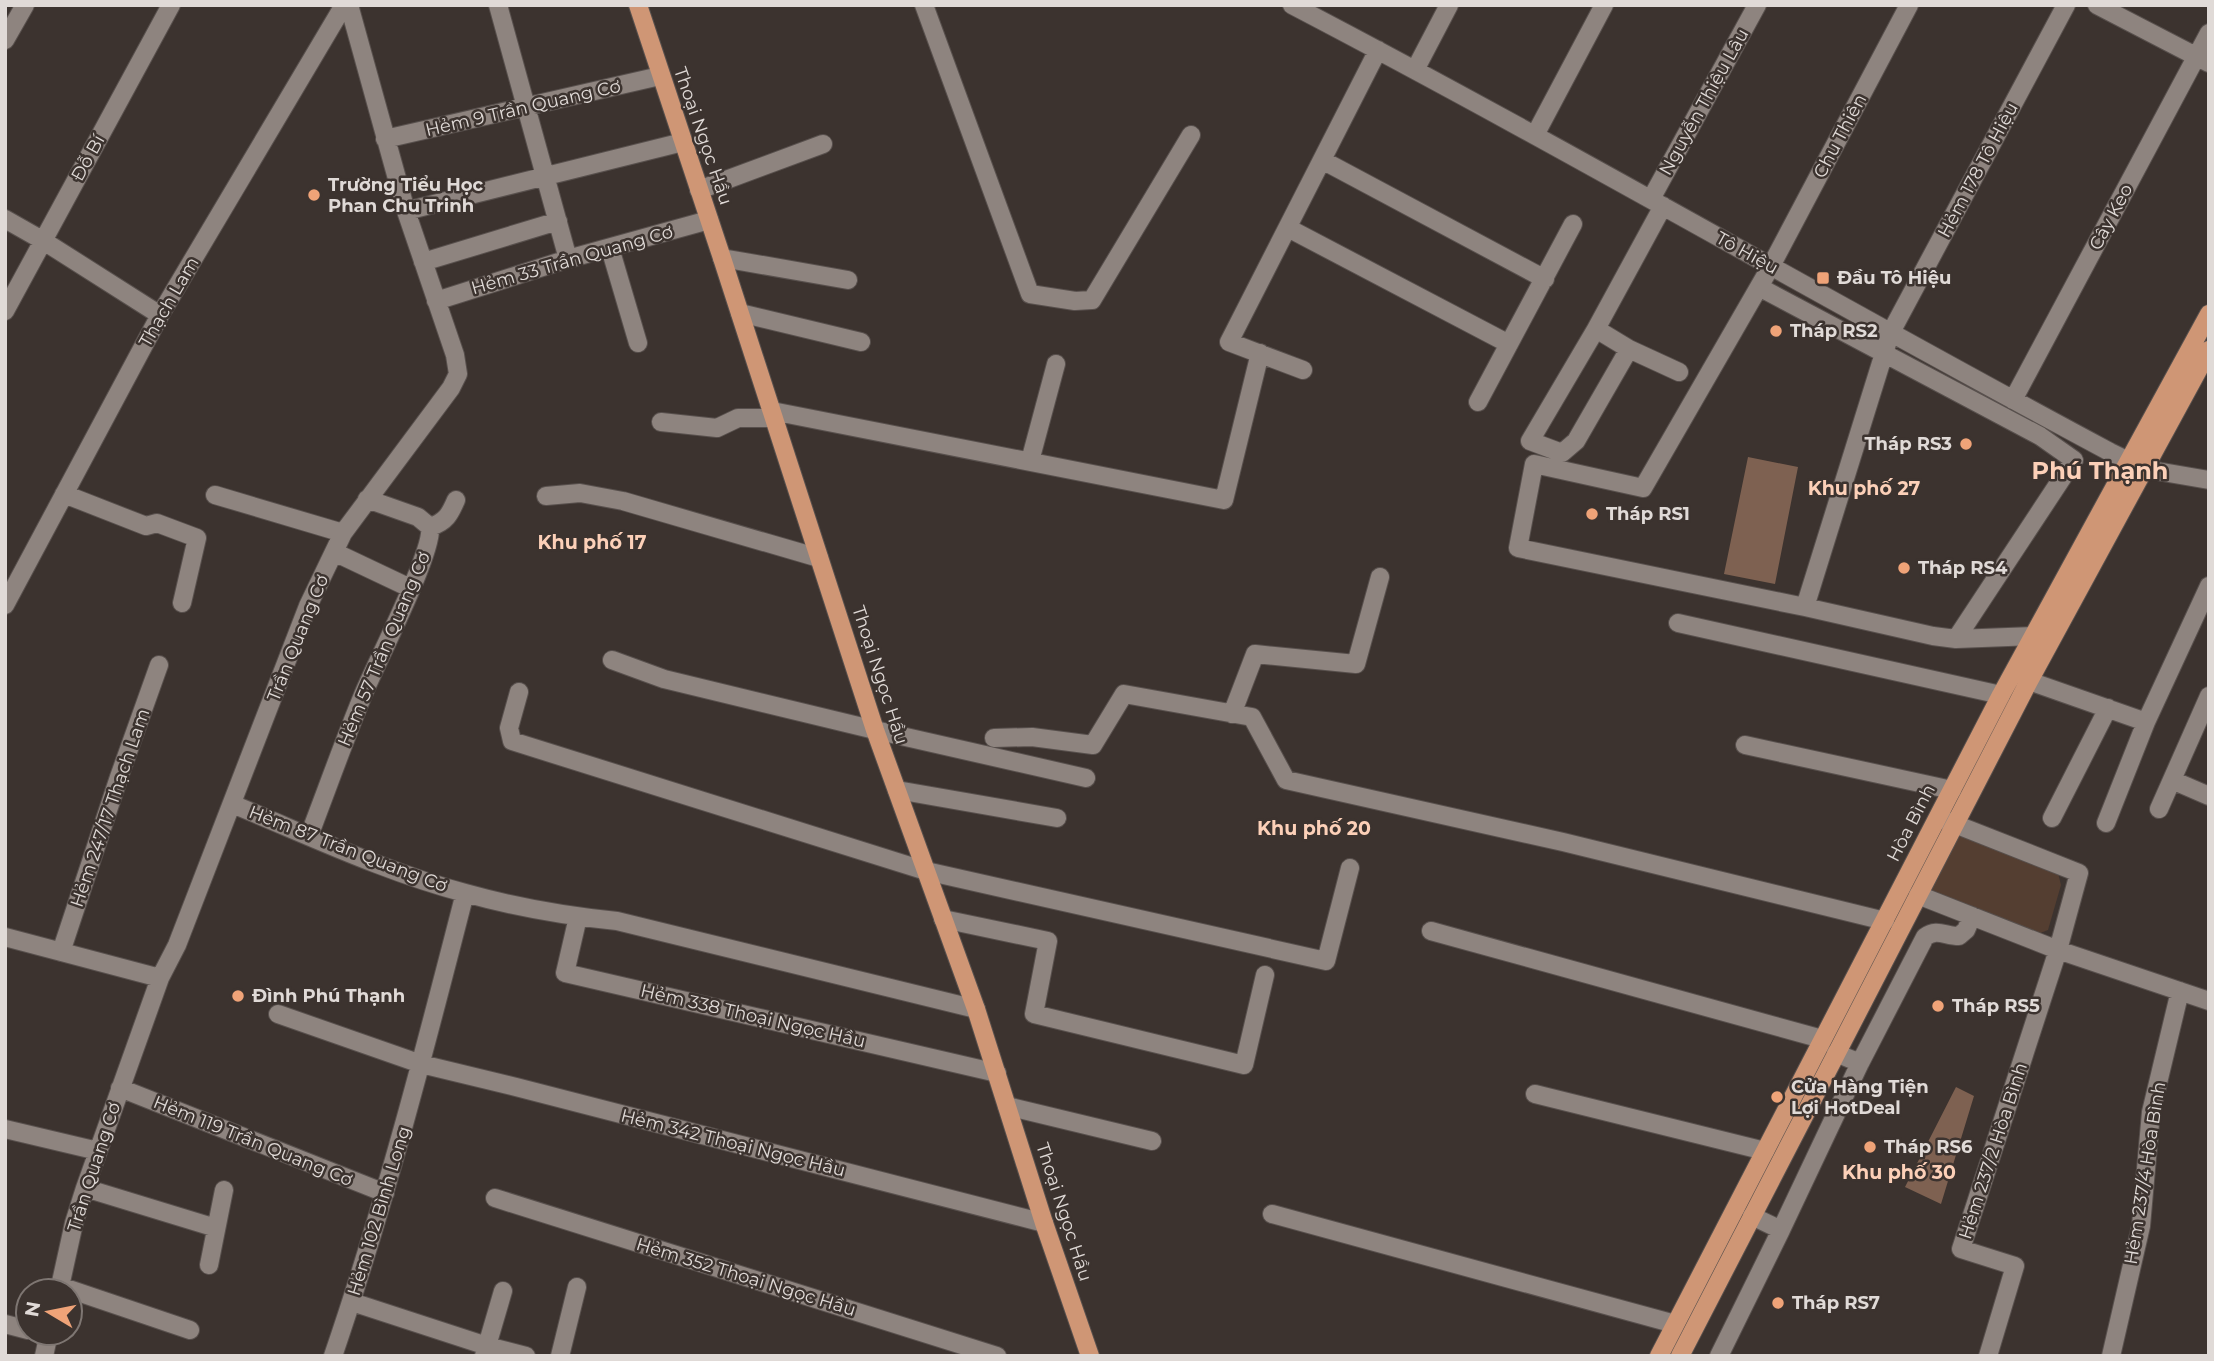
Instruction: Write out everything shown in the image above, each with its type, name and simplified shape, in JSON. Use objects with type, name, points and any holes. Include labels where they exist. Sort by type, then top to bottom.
[{"type":"main road","name":"Thoại Ngọc Hầu","points":[[638,5],[875,730],[976,1009],[1044,1223],[1090,1356]]},
{"type":"main road","name":"Hòa Bình","points":[[1660,1355],[1885,921],[2029,681],[2209,314]]},
{"type":"main road","name":"Hòa Bình","points":[[1680,1356],[1918,895],[1946,821],[1952,790],[2001,695],[2137,465],[2209,350]]},
{"type":"street","points":[[5,40],[24,5]]},
{"type":"street","name":"Đỗ Bí","points":[[5,312],[172,5]]},
{"type":"street","name":"Thạch Lam","points":[[5,605],[160,315],[344,5]]},
{"type":"street","name":"Trần Quang Cơ","points":[[63,1277],[74,1223],[85,1188],[160,978],[177,945],[308,606],[343,533],[451,388],[458,374],[455,355],[406,211],[349,5]]},
{"type":"street","points":[[498,5],[568,259]]},
{"type":"street","points":[[924,5],[1030,294],[1075,301],[1092,300],[1191,135]]},
{"type":"street","name":"Tô Hiệu","points":[[1292,5],[1535,135],[1890,334],[2137,465],[2209,480]]},
{"type":"street","points":[[1415,70],[1449,5]]},
{"type":"street","points":[[1535,135],[1604,5]]},
{"type":"street","name":"Nguyễn Thiệu Lâu","points":[[1629,349],[1576,442],[1562,453],[1530,441],[1596,329],[1758,5]]},
{"type":"street","name":"Chu Thiên","points":[[1805,607],[1518,548],[1534,464],[1643,488],[1771,266],[1909,5]]},
{"type":"street","name":"Hẻm 178 Tô Hiệu","points":[[1805,607],[1890,334],[2066,5]]},
{"type":"street","points":[[2096,5],[2202,60]]},
{"type":"street","name":"Cây Keo","points":[[2013,400],[2202,60],[2209,33]]},
{"type":"street","points":[[1303,370],[1229,342],[1378,50]]},
{"type":"street","name":"Hẻm 9 Trần Quang Cơ","points":[[385,139],[660,76]]},
{"type":"street","points":[[406,211],[683,142]]},
{"type":"street","points":[[699,190],[823,144]]},
{"type":"street","points":[[1322,160],[1545,279]]},
{"type":"street","points":[[5,219],[160,315]]},
{"type":"street","name":"Hẻm 33 Trần Quang Cơ","points":[[436,301],[568,259],[709,220]]},
{"type":"street","points":[[423,262],[558,221]]},
{"type":"street","points":[[1478,402],[1573,224]]},
{"type":"street","points":[[1287,228],[1508,344]]},
{"type":"street","points":[[610,248],[638,343]]},
{"type":"street","points":[[722,258],[848,280]]},
{"type":"street","points":[[1759,287],[2040,436],[2074,460],[1956,639]]},
{"type":"street","points":[[740,313],[861,342]]},
{"type":"street","points":[[1596,329],[1629,349],[1679,372]]},
{"type":"street","points":[[661,422],[717,428],[738,418],[773,415],[1030,461],[1224,500],[1260,353]]},
{"type":"street","points":[[1030,461],[1056,364]]},
{"type":"street","points":[[546,496],[580,493],[623,501],[819,558]]},
{"type":"street","points":[[64,494],[146,526],[157,523],[197,538],[182,603]]},
{"type":"street","points":[[215,495],[343,533]]},
{"type":"street","name":"Hẻm 57 Trần Quang Cơ","points":[[309,836],[363,694],[430,541],[430,527],[418,517],[367,499]]},
{"type":"street","points":[[430,527],[450,515],[456,500]]},
{"type":"street","points":[[334,552],[410,589]]},
{"type":"street","points":[[1232,714],[1255,654],[1356,664],[1380,577]]},
{"type":"street","points":[[2106,823],[2146,722],[2209,586]]},
{"type":"street","points":[[1805,607],[1956,639],[2034,636]]},
{"type":"street","points":[[1678,623],[2001,695]]},
{"type":"street","points":[[611,660],[664,679],[1086,778]]},
{"type":"street","name":"Hẻm 247/17 Thạch Lam","points":[[61,952],[159,665]]},
{"type":"street","points":[[2029,681],[2146,722]]},
{"type":"street","points":[[519,692],[509,728],[512,741],[926,872],[1326,961],[1350,868]]},
{"type":"street","points":[[994,738],[1032,737],[1093,745],[1124,694],[1252,718],[1286,780],[1563,842],[1885,921]]},
{"type":"street","points":[[2159,809],[2209,696]]},
{"type":"street","points":[[2052,818],[2108,708]]},
{"type":"street","points":[[1745,746],[1952,790]]},
{"type":"street","points":[[2172,780],[2209,796]]},
{"type":"street","points":[[897,790],[1057,818]]},
{"type":"street","name":"Hẻm 87 Trần Quang Cơ","points":[[232,804],[383,866],[465,893],[578,917],[617,921],[976,1009]]},
{"type":"street","points":[[1946,821],[2079,873],[2058,950]]},
{"type":"street","name":"Hẻm 102 Bình Long","points":[[333,1356],[385,1193],[465,893]]},
{"type":"street","points":[[1918,895],[2058,950],[2209,1001]]},
{"type":"street","points":[[1719,1356],[1860,1063],[1925,937],[1940,931],[1950,936],[1959,936],[1966,930],[1972,916]]},
{"type":"street","name":"Hẻm 338 Thoại Ngọc Hầu","points":[[578,917],[565,972],[997,1073]]},
{"type":"street","points":[[943,919],[1048,941],[1034,1014],[1244,1065],[1265,975]]},
{"type":"street","points":[[1432,931],[1822,1039]]},
{"type":"street","points":[[5,937],[160,978]]},
{"type":"street","name":"Hẻm 237/2 Hòa Bình","points":[[1987,1356],[2015,1266],[1961,1249],[2058,950]]},
{"type":"street","name":"Hẻm 237/4 Hòa Bình","points":[[2111,1356],[2141,1226],[2151,1112],[2180,991]]},
{"type":"street","name":"Hẻm 342 Thoại Ngọc Hầu","points":[[278,1014],[421,1064],[1044,1223]]},
{"type":"street","points":[[1836,1053],[1860,1063]]},
{"type":"street","name":"Hẻm 119 Trần Quang Cơ","points":[[120,1088],[385,1193]]},
{"type":"street","points":[[1535,1094],[1765,1151]]},
{"type":"street","points":[[1007,1106],[1152,1141]]},
{"type":"street","points":[[5,1129],[98,1151]]},
{"type":"street","points":[[85,1188],[216,1228]]},
{"type":"street","points":[[209,1265],[224,1190]]},
{"type":"street","name":"Hẻm 352 Thoại Ngọc Hầu","points":[[495,1198],[997,1356]]},
{"type":"street","points":[[1272,1214],[1675,1324]]},
{"type":"street","points":[[1752,1216],[1781,1230]]},
{"type":"street","points":[[560,1356],[577,1287]]},
{"type":"street","points":[[486,1351],[503,1292]]},
{"type":"street","points":[[84,1297],[190,1330]]},
{"type":"street","points":[[352,1302],[486,1351],[526,1356]]},
{"type":"shaded area","points":[[1748,457],[1798,467],[1775,584],[1724,574]]},
{"type":"shaded area","points":[[1957,834],[2058,873],[2061,885],[2048,930],[2035,935],[1933,894],[1931,885]]},
{"type":"shaded area","points":[[1956,1087],[1974,1096],[1941,1204],[1905,1187]]},
{"type":"place","name":"Trường Tiểu Học Phan Chu Trinh","points":[[314,195]]},
{"type":"place","name":"Đầu Tô Hiệu","points":[[1823,278]]},
{"type":"place","name":"Tháp RS2","points":[[1776,331]]},
{"type":"place","name":"Tháp RS3","points":[[1966,444]]},
{"type":"place","name":"Tháp RS1","points":[[1592,514]]},
{"type":"place","name":"Tháp RS4","points":[[1904,568]]},
{"type":"place","name":"Đình Phú Thạnh","points":[[238,996]]},
{"type":"place","name":"Tháp RS5","points":[[1938,1006]]},
{"type":"place","name":"Cửa Hàng Tiện Lợi HotDeal","points":[[1777,1097]]},
{"type":"place","name":"Tháp RS6","points":[[1870,1147]]},
{"type":"place","name":"Tháp RS7","points":[[1778,1303]]},
{"type":"district","name":"Phú Thạnh","points":[[2100,470]]},
{"type":"district","name":"Khu phố 27","points":[[1864,488]]},
{"type":"district","name":"Khu phố 17","points":[[592,542]]},
{"type":"district","name":"Khu phố 20","points":[[1314,828]]},
{"type":"district","name":"Khu phố 30","points":[[1899,1172]]}]
